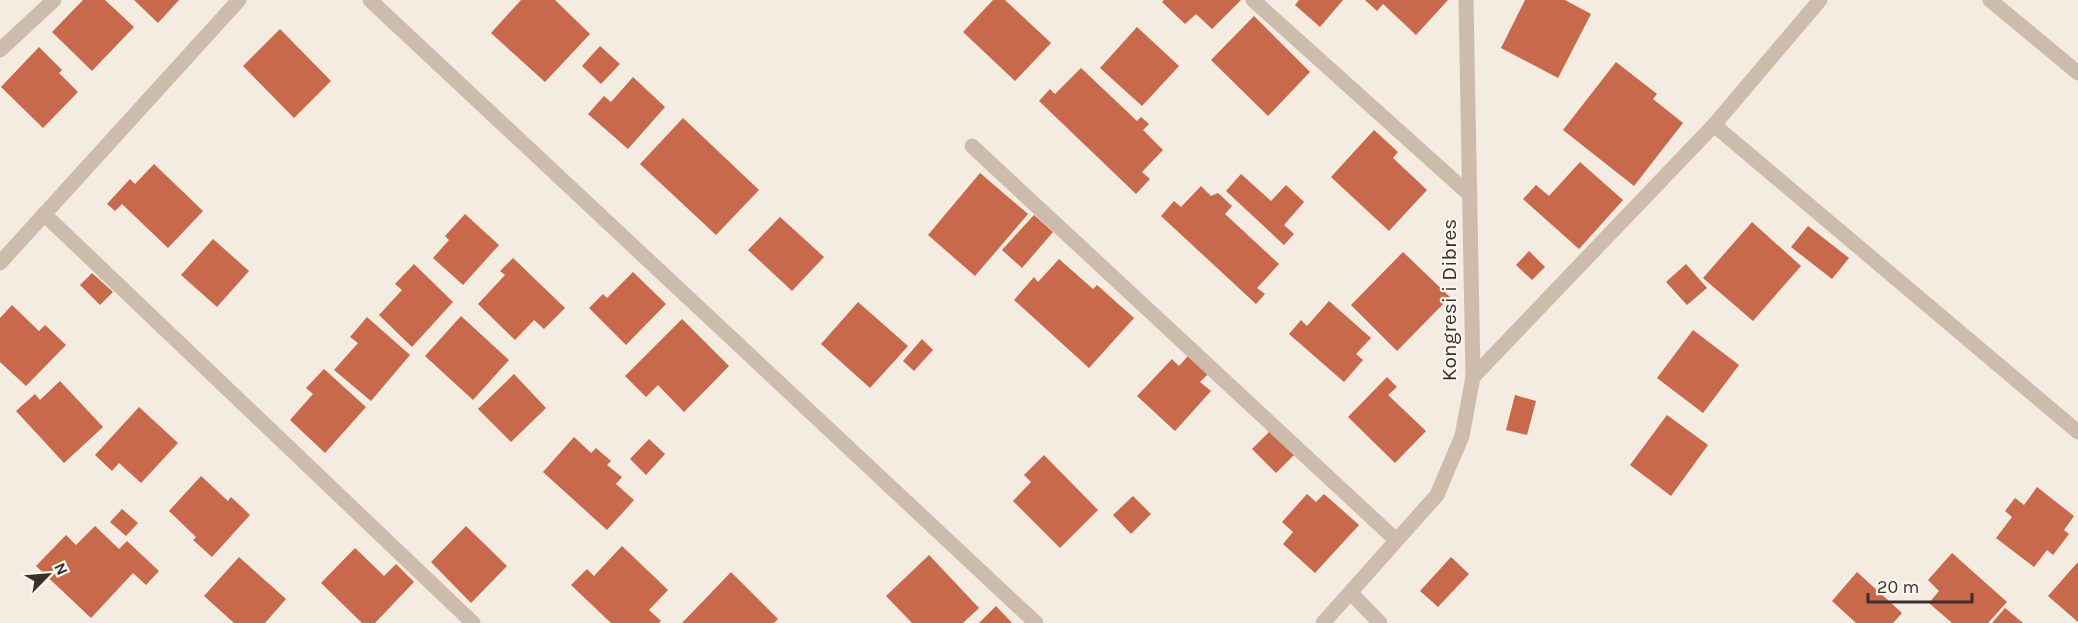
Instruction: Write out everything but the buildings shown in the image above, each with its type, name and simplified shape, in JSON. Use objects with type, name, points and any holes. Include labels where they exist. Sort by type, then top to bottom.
[{"type":"street","points":[[0,51],[54,0]]},
{"type":"street","points":[[0,263],[239,0]]},
{"type":"street","points":[[370,0],[1036,623]]},
{"type":"street","points":[[1253,0],[1470,195]]},
{"type":"street","name":"Kongresi i Dibres","points":[[1323,623],[1437,495],[1462,436],[1473,377],[1466,0]]},
{"type":"street","points":[[1473,377],[1714,125],[1820,0]]},
{"type":"street","points":[[1990,0],[2078,73]]},
{"type":"street","points":[[1714,125],[2078,432]]},
{"type":"street","points":[[972,146],[1396,540]]},
{"type":"street","points":[[44,214],[473,623]]},
{"type":"street","points":[[1351,592],[1380,623]]}]
